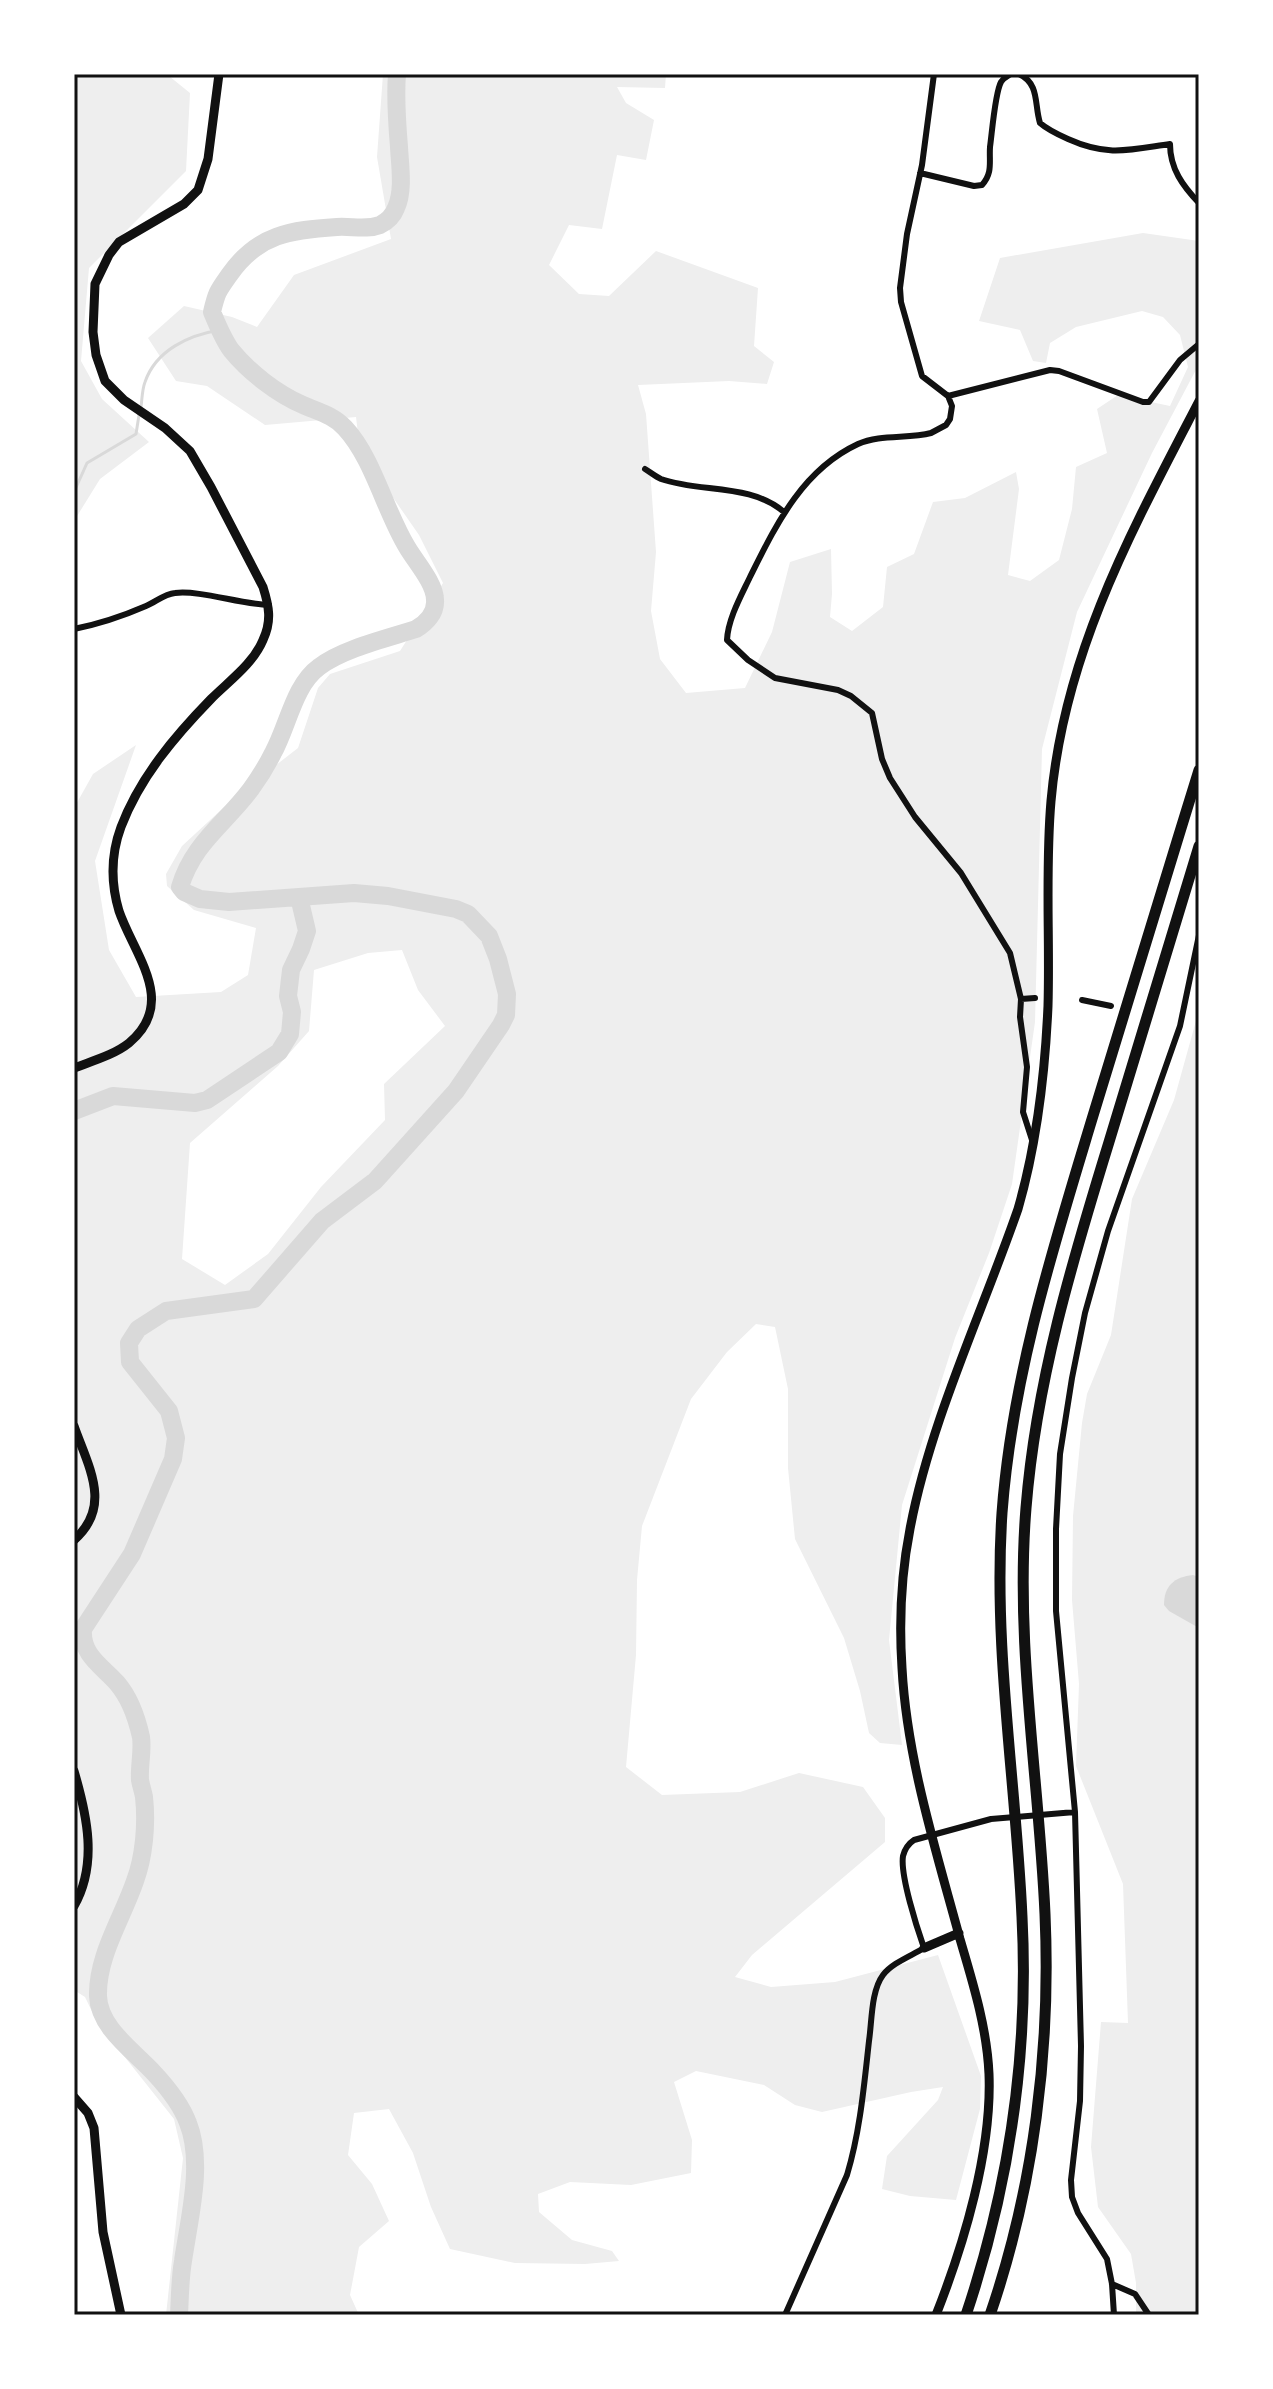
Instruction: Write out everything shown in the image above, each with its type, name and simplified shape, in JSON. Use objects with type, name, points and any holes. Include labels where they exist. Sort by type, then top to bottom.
[{"type":"highway","points":[[966,2315],[993,2224],[1005,2168],[1020,2052],[1023,1920],[1000,1610],[1003,1510],[1014,1415],[1054,1244],[1199,770]]},
{"type":"highway","points":[[990,2315],[1026,2178],[1037,2116],[1046,1984],[1045,1916],[1024,1622],[1023,1568],[1032,1456],[1047,1363],[1068,1280],[1199,846]]},
{"type":"main road","points":[[74,1068],[128,1044],[145,1024],[152,1002],[148,974],[120,914],[114,889],[113,863],[123,822],[150,770],[167,747],[256,652],[269,624],[269,605],[256,574],[197,461],[174,434],[110,387],[100,369],[93,332],[95,284],[109,255],[119,242],[184,204],[198,190],[208,159],[219,74]]},
{"type":"main road","points":[[936,2315],[965,2232],[985,2138],[989,2092],[984,2033],[917,1774],[907,1723],[902,1668],[904,1571],[909,1532],[925,1464],[1018,1209],[1033,1146],[1048,1005],[1047,891],[1051,801],[1062,726],[1081,655],[1108,583],[1199,401]]},
{"type":"main road","points":[[74,1426],[78,1450],[94,1482],[96,1502],[88,1523],[74,1540]]},
{"type":"main road","points":[[74,1771],[85,1819],[88,1868],[85,1884],[74,1906]]},
{"type":"main road","points":[[924,1948],[959,1933]]},
{"type":"main road","points":[[74,2097],[88,2113],[94,2128],[103,2232],[121,2315]]},
{"type":"street","points":[[934,74],[900,295],[922,376],[948,396],[952,412],[950,419],[941,429],[924,435],[874,440],[857,445],[828,461],[784,512],[740,598],[727,640],[748,660],[775,678],[838,690],[872,713],[882,759],[890,778],[915,817],[961,873],[1010,953],[1021,999],[1020,1017],[1027,1067],[1023,1112],[1033,1146]]},
{"type":"street","points":[[920,173],[974,186],[982,185],[987,180],[1000,87],[1011,74]]},
{"type":"street","points":[[1019,74],[1030,82],[1036,93],[1040,123],[1066,138],[1091,148],[1114,152],[1170,144],[1171,162],[1181,183],[1199,203]]},
{"type":"street","points":[[948,396],[1050,370],[1149,402],[1180,360],[1199,344]]},
{"type":"street","points":[[645,469],[660,479],[750,495],[773,503],[784,512]]},
{"type":"street","points":[[74,629],[105,622],[172,593],[269,605]]},
{"type":"street","points":[[1114,2315],[1107,2259],[1078,2213],[1072,2197],[1081,2046],[1071,1812],[1056,1611],[1060,1454],[1082,1325],[1101,1256],[1180,1026],[1199,935]]},
{"type":"street","points":[[1021,999],[1035,998]]},
{"type":"street","points":[[1082,1000],[1111,1006]]},
{"type":"street","points":[[1169,1022],[1180,1026]]},
{"type":"street","points":[[785,2315],[852,2160],[874,2003],[880,1981],[889,1969],[924,1948],[903,1870],[905,1849],[914,1840],[991,1819],[1071,1812]]},
{"type":"street","points":[[1112,2284],[1135,2294],[1149,2315]]},
{"type":"shaded area","points":[[74,74],[169,76],[190,93],[186,171],[89,268],[81,361],[102,399],[149,442],[100,479],[74,521]]},
{"type":"shaded area","points":[[383,74],[666,74],[665,88],[617,87],[626,103],[654,120],[646,160],[617,155],[602,229],[569,225],[549,265],[579,294],[609,296],[656,251],[758,288],[754,346],[774,362],[767,384],[729,381],[638,385],[646,414],[656,552],[651,611],[660,659],[686,693],[745,688],[772,632],[790,562],[831,549],[830,617],[852,631],[883,607],[887,567],[914,554],[933,502],[965,498],[1016,472],[1019,489],[1008,575],[1030,581],[1059,560],[1072,509],[1076,467],[1107,453],[1097,409],[1118,395],[1170,406],[1188,367],[1180,335],[1163,317],[1142,311],[1076,327],[1050,343],[1046,363],[1033,361],[1020,330],[979,321],[1000,258],[1143,233],[1199,241],[1199,364],[1152,453],[1077,612],[1042,749],[1035,1022],[1012,1184],[955,1338],[902,1505],[889,1640],[902,1745],[880,1743],[869,1733],[844,1638],[795,1539],[788,1468],[788,1389],[775,1327],[756,1324],[727,1352],[691,1399],[642,1526],[637,1580],[636,1655],[626,1767],[662,1795],[740,1792],[799,1773],[863,1787],[885,1818],[885,1842],[752,1955],[735,1977],[771,1987],[835,1982],[938,1955],[981,2076],[980,2109],[956,2200],[910,2196],[882,2189],[887,2156],[938,2100],[943,2087],[822,2112],[795,2105],[764,2085],[696,2071],[674,2082],[692,2140],[691,2173],[631,2185],[570,2182],[538,2194],[539,2212],[572,2240],[612,2251],[619,2261],[515,2263],[450,2249],[431,2207],[413,2153],[389,2109],[354,2113],[348,2155],[372,2184],[389,2221],[359,2247],[350,2295],[359,2315],[166,2315],[183,2158],[174,2119],[97,2022],[85,1997],[74,1990],[74,808],[93,774],[136,745],[95,861],[109,950],[136,997],[221,992],[248,975],[256,928],[194,910],[167,886],[166,874],[182,846],[235,797],[298,748],[318,688],[330,674],[400,651],[443,583],[419,535],[360,450],[356,417],[265,425],[207,386],[176,381],[148,338],[184,306],[232,317],[257,327],[294,275],[391,239],[377,157]],"holes":[[[402,950],[418,990],[445,1026],[384,1084],[385,1120],[321,1187],[268,1254],[225,1285],[182,1259],[190,1143],[278,1066],[309,1031],[314,970],[368,953]]]},
{"type":"shaded area","points":[[1199,1010],[1199,2315],[1136,2315],[1136,2283],[1131,2254],[1098,2207],[1091,2147],[1101,2022],[1128,2023],[1123,1884],[1076,1766],[1079,1684],[1072,1600],[1073,1516],[1087,1394],[1111,1335],[1132,1199],[1174,1100]]},
{"type":"shaded area","points":[[1193,1575],[1199,1577],[1199,1628],[1164,1605],[1171,1584]]},
{"type":"waterway","points":[[179,2315],[182,2267],[194,2191],[193,2139],[178,2103],[159,2078],[111,2029],[100,2008],[98,1996],[106,1952],[141,1862],[145,1807],[140,1780],[141,1737],[135,1716],[122,1689],[89,1653],[83,1629],[132,1554],[173,1459],[176,1438],[169,1411],[130,1362],[129,1343],[138,1329],[166,1311],[254,1299],[322,1221],[375,1181],[456,1091],[506,1015],[507,994],[489,936],[468,914],[456,909],[354,893],[229,902],[200,899],[180,887],[201,846],[263,771],[297,695],[310,675],[340,655],[416,629],[427,621],[434,609],[432,587],[399,533],[355,440],[336,420],[283,395],[255,374],[231,350],[212,312],[218,292],[230,274],[264,242],[305,230],[375,226],[392,216],[401,186],[397,74]]},
{"type":"waterway","points":[[141,407],[145,382],[165,353],[186,340],[220,330]]},
{"type":"waterway","points":[[74,492],[87,463],[136,434],[139,415]]},
{"type":"waterway","points":[[74,1111],[113,1096],[195,1103],[207,1100],[279,1052],[290,1034],[292,1012],[288,996],[291,970],[307,931],[299,897]]}]
